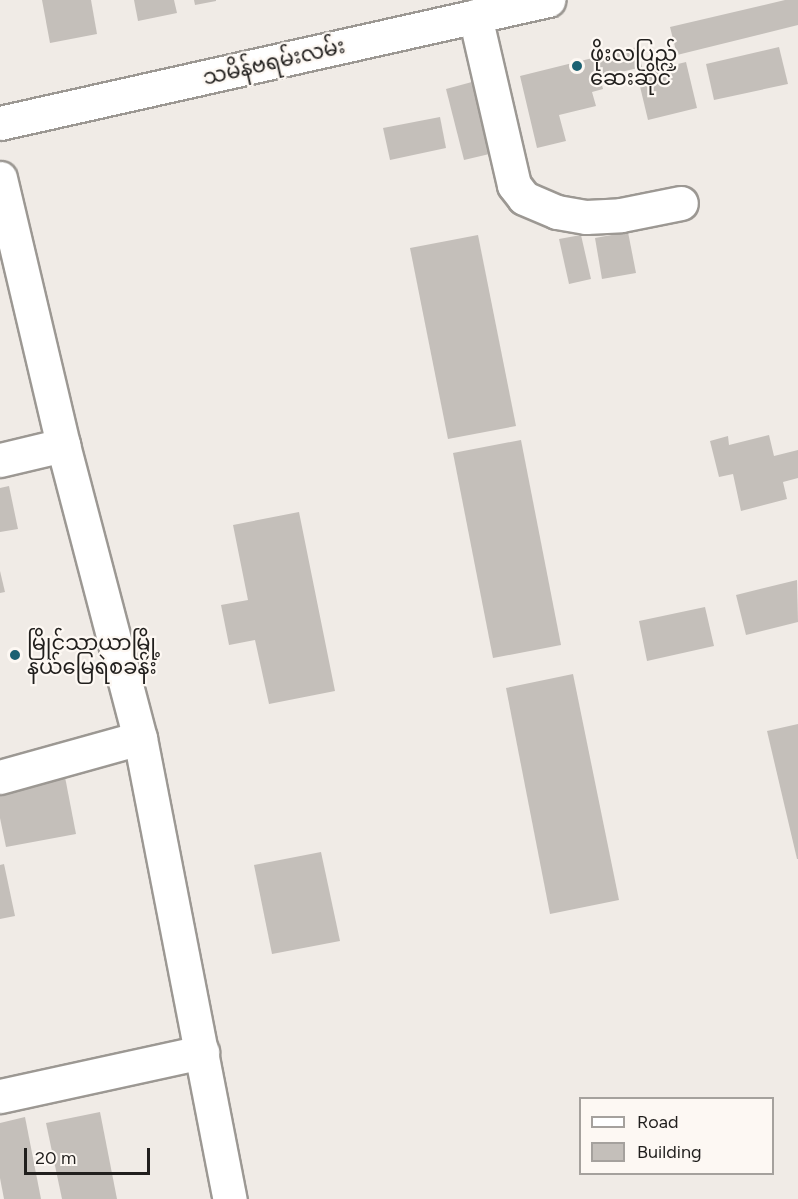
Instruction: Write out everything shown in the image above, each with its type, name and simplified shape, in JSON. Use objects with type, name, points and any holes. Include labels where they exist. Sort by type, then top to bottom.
[{"type":"street","name":"သမိန်ဗရမ်းလမ်း","points":[[0,123],[548,0]]},
{"type":"street","points":[[476,16],[514,185],[524,198],[558,212],[586,216],[621,215],[681,203]]},
{"type":"street","points":[[0,178],[63,445],[140,738],[230,1199]]},
{"type":"street","points":[[0,460],[63,445]]},
{"type":"street","points":[[0,777],[140,738]]},
{"type":"street","points":[[0,1096],[202,1052]]},
{"type":"building","points":[[42,0],[91,0],[97,34],[50,43]]},
{"type":"building","points":[[134,0],[174,0],[177,13],[138,21]]},
{"type":"building","points":[[194,0],[216,0],[216,1],[195,5]]},
{"type":"building","points":[[785,0],[798,0],[798,25],[677,55],[670,27]]},
{"type":"building","points":[[637,47],[642,67],[600,77],[603,89],[592,92],[596,106],[559,115],[566,141],[537,148],[520,76]]},
{"type":"building","points":[[779,47],[788,84],[714,100],[706,64]]},
{"type":"building","points":[[686,62],[697,108],[648,120],[637,74]]},
{"type":"building","points":[[483,79],[502,151],[464,160],[446,89]]},
{"type":"building","points":[[440,117],[446,148],[390,160],[383,128]]},
{"type":"building","points":[[628,232],[636,273],[602,279],[595,238]]},
{"type":"building","points":[[478,235],[516,426],[448,439],[410,248]]},
{"type":"building","points":[[581,235],[591,279],[569,284],[559,239]]},
{"type":"building","points":[[769,435],[774,456],[798,450],[798,478],[783,482],[787,499],[741,511],[733,474],[719,477],[710,441],[728,436],[729,445]]},
{"type":"building","points":[[521,440],[561,645],[493,658],[453,453]]},
{"type":"building","points":[[9,486],[18,529],[0,532],[0,488]]},
{"type":"building","points":[[299,512],[335,691],[269,704],[255,640],[229,645],[221,605],[248,600],[233,525]]},
{"type":"building","points":[[0,571],[5,592],[0,593]]},
{"type":"building","points":[[797,580],[798,622],[746,635],[736,595]]},
{"type":"building","points":[[705,607],[714,646],[647,661],[639,621]]},
{"type":"building","points":[[573,674],[619,900],[550,914],[506,688]]},
{"type":"building","points":[[798,724],[798,859],[797,859],[767,731]]},
{"type":"building","points":[[65,777],[76,834],[6,847],[0,818],[0,790]]},
{"type":"building","points":[[321,852],[340,941],[272,954],[254,865]]},
{"type":"building","points":[[4,864],[15,916],[0,919],[0,865]]},
{"type":"building","points":[[100,1112],[117,1199],[62,1199],[46,1123]]},
{"type":"building","points":[[25,1117],[41,1199],[4,1199],[0,1178],[0,1123]]},
{"type":"place","name":"ဖိုးလပြည့် ဆေးဆိုင်","points":[[577,66]]},
{"type":"place","name":"မြိုင်သာယာမြို့ နယ်မြေရဲစခန်း","points":[[15,655]]}]
